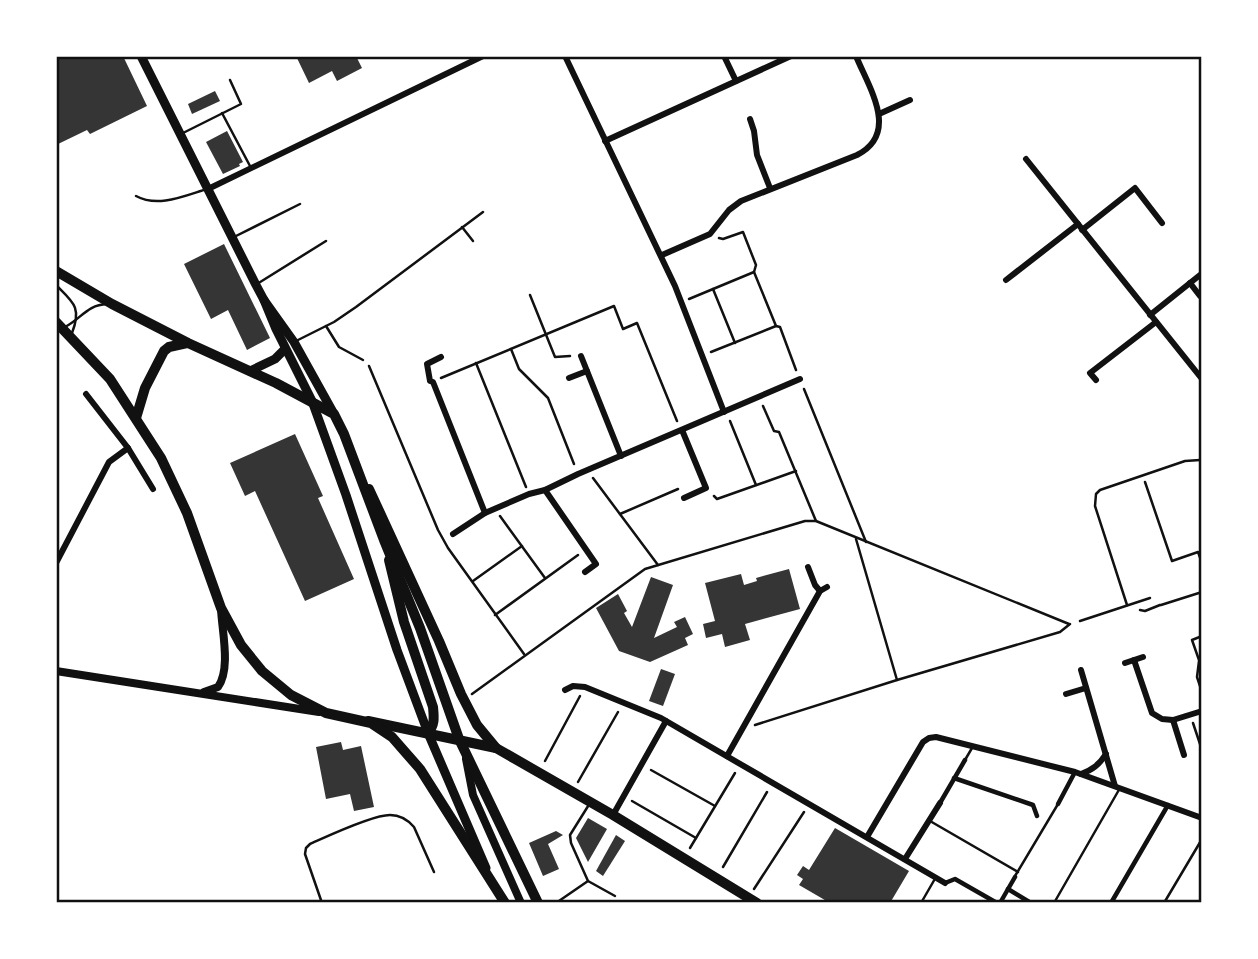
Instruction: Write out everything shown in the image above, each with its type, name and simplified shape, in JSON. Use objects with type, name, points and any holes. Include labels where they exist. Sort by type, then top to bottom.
[{"type":"main road","points":[[141,56],[312,401],[428,733],[492,880]]},
{"type":"main road","points":[[56,271],[112,304],[334,414]]},
{"type":"main road","points":[[264,300],[294,342],[334,414],[464,700],[478,726],[496,748]]},
{"type":"main road","points":[[59,325],[110,379],[161,458],[187,513],[221,608],[241,645],[262,671],[291,695],[326,713],[496,748],[752,900]]},
{"type":"main road","points":[[136,418],[145,388],[164,351],[169,347],[188,343]]},
{"type":"main road","points":[[250,371],[275,359],[285,349]]},
{"type":"main road","points":[[344,434],[429,653],[459,739],[538,903]]},
{"type":"main road","points":[[384,540],[404,622],[433,707],[434,726],[428,733]]},
{"type":"main road","points":[[358,719],[382,729],[403,748],[420,769],[505,903]]},
{"type":"street","points":[[208,189],[483,56]]},
{"type":"street","points":[[565,56],[662,255],[725,412]]},
{"type":"street","points":[[724,56],[736,81]]},
{"type":"street","points":[[605,142],[791,56]]},
{"type":"street","points":[[662,255],[710,234],[734,205],[864,151],[872,145],[880,129],[879,114],[856,56]]},
{"type":"street","points":[[879,114],[911,100]]},
{"type":"street","points":[[750,119],[757,155],[770,188]]},
{"type":"street","points":[[1026,159],[1202,379]]},
{"type":"street","points":[[1006,280],[1135,188],[1162,223]]},
{"type":"street","points":[[1150,314],[1200,275]]},
{"type":"street","points":[[1190,283],[1200,296]]},
{"type":"street","points":[[1096,380],[1090,373],[1156,322]]},
{"type":"street","points":[[441,356],[427,364],[430,381],[433,382],[485,513]]},
{"type":"street","points":[[581,356],[621,456]]},
{"type":"street","points":[[569,378],[587,371]]},
{"type":"street","points":[[453,534],[485,513],[545,490],[800,379]]},
{"type":"street","points":[[86,394],[128,448],[153,489]]},
{"type":"street","points":[[681,430],[706,488],[684,498]]},
{"type":"street","points":[[56,563],[109,462],[128,448]]},
{"type":"street","points":[[1202,459],[1202,472]]},
{"type":"street","points":[[545,490],[596,564],[585,572]]},
{"type":"street","points":[[808,567],[820,591]]},
{"type":"street","points":[[727,756],[820,591],[827,587]]},
{"type":"street","points":[[197,693],[218,687],[224,675],[221,608]]},
{"type":"street","points":[[1125,663],[1143,657]]},
{"type":"street","points":[[1134,660],[1152,713],[1161,719],[1173,720],[1202,711]]},
{"type":"street","points":[[1081,670],[1118,787]]},
{"type":"street","points":[[56,671],[326,713]]},
{"type":"street","points":[[565,690],[573,686],[585,687],[666,721],[946,883],[955,879],[998,903],[1015,877]]},
{"type":"street","points":[[1066,694],[1086,688]]},
{"type":"street","points":[[1173,720],[1184,755]]},
{"type":"street","points":[[612,815],[666,721]]},
{"type":"street","points":[[867,837],[923,742],[936,737],[1078,773],[1202,818]]},
{"type":"street","points":[[465,752],[473,795],[521,903]]},
{"type":"street","points":[[1058,804],[1078,773],[1091,770],[1101,763],[1106,754]]},
{"type":"street","points":[[905,859],[965,760]]},
{"type":"street","points":[[954,778],[1033,805],[1037,816]]},
{"type":"street","points":[[1111,903],[1168,806]]},
{"type":"street","points":[[492,880],[497,903]]},
{"type":"street","points":[[1008,889],[1031,903]]},
{"type":"lane","points":[[180,134],[241,104],[230,80]]},
{"type":"lane","points":[[222,113],[251,169]]},
{"type":"lane","points":[[136,196],[158,202],[208,189]]},
{"type":"lane","points":[[232,237],[300,204]]},
{"type":"lane","points":[[294,342],[356,307],[483,212]]},
{"type":"lane","points":[[462,227],[473,241]]},
{"type":"lane","points":[[256,285],[326,241]]},
{"type":"lane","points":[[56,285],[76,308],[77,320],[71,337]]},
{"type":"lane","points":[[59,325],[77,320],[90,307],[112,304]]},
{"type":"lane","points":[[326,326],[339,347],[363,359]]},
{"type":"lane","points":[[1128,605],[1095,506],[1096,494],[1100,490],[1185,461],[1202,459]]},
{"type":"lane","points":[[1080,621],[1150,598]]},
{"type":"lane","points":[[965,760],[973,746]]},
{"type":"lane","points":[[1054,903],[1118,787]]},
{"type":"lane","points":[[590,802],[570,835],[571,843],[588,881],[615,897]]},
{"type":"lane","points":[[1015,877],[1058,804]]},
{"type":"lane","points":[[322,903],[305,854],[306,848],[380,816],[393,815],[409,821],[434,872]]},
{"type":"lane","points":[[929,820],[1018,872]]},
{"type":"lane","points":[[1164,903],[1202,839]]},
{"type":"lane","points":[[920,903],[936,877]]},
{"type":"lane","points":[[556,903],[588,881]]},
{"type":"path","points":[[710,234],[723,239],[743,232],[756,265],[754,272],[776,326],[780,327],[866,541]]},
{"type":"path","points":[[682,302],[754,272]]},
{"type":"path","points":[[713,289],[735,343]]},
{"type":"path","points":[[530,295],[555,357],[581,356]]},
{"type":"path","points":[[433,382],[614,306],[623,328],[637,323],[681,430]]},
{"type":"path","points":[[702,356],[776,326]]},
{"type":"path","points":[[511,349],[519,369],[548,398],[578,474]]},
{"type":"path","points":[[368,362],[438,530],[524,655]]},
{"type":"path","points":[[476,363],[529,494]]},
{"type":"path","points":[[759,397],[774,431],[779,432],[816,521]]},
{"type":"path","points":[[725,412],[755,485]]},
{"type":"path","points":[[587,470],[657,565]]},
{"type":"path","points":[[706,488],[717,499],[796,471]]},
{"type":"path","points":[[1143,475],[1172,561],[1198,552],[1202,563]]},
{"type":"path","points":[[620,514],[682,487]]},
{"type":"path","points":[[494,509],[545,579]]},
{"type":"path","points":[[464,700],[645,569],[805,521],[816,521],[1069,624]]},
{"type":"path","points":[[855,537],[897,680]]},
{"type":"path","points":[[472,582],[522,546]]},
{"type":"path","points":[[495,615],[586,549]]},
{"type":"path","points":[[1150,598],[1160,606],[1202,592]]},
{"type":"path","points":[[747,722],[755,725],[1060,632],[1069,624],[1080,621]]},
{"type":"path","points":[[1202,636],[1192,639],[1200,661],[1197,677],[1202,692]]},
{"type":"path","points":[[538,772],[585,687]]},
{"type":"path","points":[[572,792],[623,703]]},
{"type":"path","points":[[1191,715],[1202,750]]},
{"type":"path","points":[[642,764],[715,806]]},
{"type":"path","points":[[684,858],[741,764]]},
{"type":"path","points":[[716,878],[773,783]]},
{"type":"path","points":[[623,796],[696,838]]},
{"type":"path","points":[[752,900],[809,804]]},
{"type":"building","points":[[56,56],[123,56],[147,106],[90,134],[87,130],[56,145]]},
{"type":"building","points":[[296,56],[356,56],[362,68],[337,81],[332,71],[309,83]]},
{"type":"building","points":[[215,91],[220,101],[192,114],[188,104]]},
{"type":"building","points":[[227,131],[243,162],[223,174],[206,142]]},
{"type":"building","points":[[224,244],[270,338],[247,350],[228,310],[211,319],[184,264]]},
{"type":"building","points":[[295,434],[323,496],[318,498],[354,579],[305,601],[255,491],[245,496],[230,463]]},
{"type":"building","points":[[789,569],[800,609],[745,624],[750,640],[725,647],[722,634],[706,638],[703,624],[715,621],[705,583],[741,574],[744,585],[757,581],[756,578]]},
{"type":"building","points":[[651,577],[673,585],[654,638],[677,627],[674,622],[685,617],[693,634],[685,638],[688,645],[650,662],[619,651],[596,608],[618,594],[632,627]]},
{"type":"building","points":[[661,669],[675,674],[663,706],[649,701]]},
{"type":"building","points":[[341,742],[343,750],[361,746],[374,807],[354,811],[350,794],[326,799],[316,747]]},
{"type":"building","points":[[588,818],[607,829],[588,862],[576,838]]},
{"type":"building","points":[[835,828],[909,871],[890,903],[830,903],[799,885],[803,879],[797,875],[803,866],[809,870]]},
{"type":"building","points":[[556,831],[563,835],[548,844],[559,869],[543,876],[529,843]]},
{"type":"building","points":[[616,835],[625,841],[603,876],[596,871]]}]
